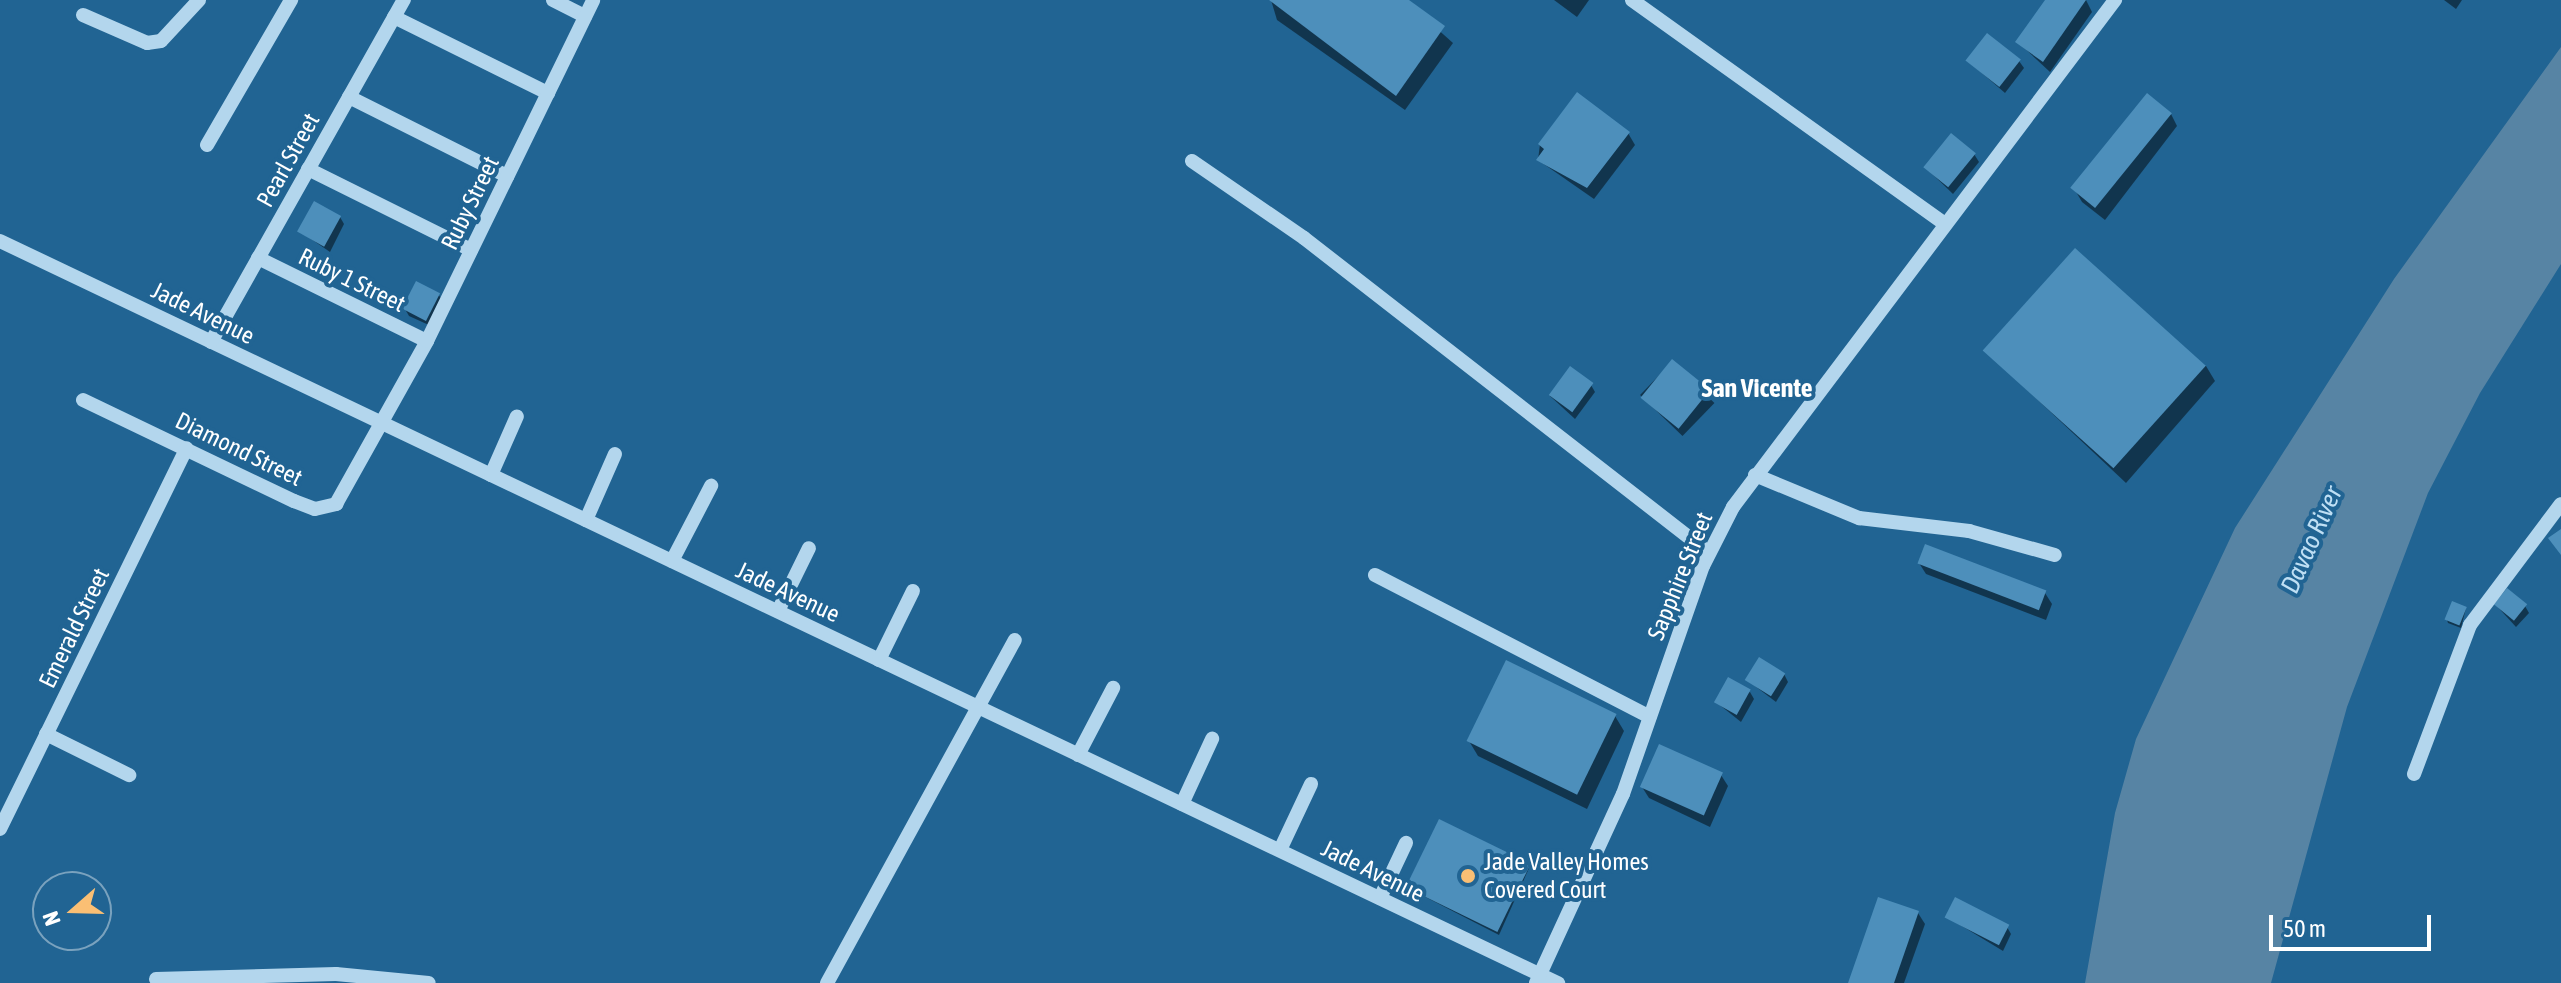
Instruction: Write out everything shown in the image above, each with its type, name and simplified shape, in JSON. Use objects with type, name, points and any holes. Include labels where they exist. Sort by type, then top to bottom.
[{"type":"street","points":[[83,15],[147,43],[161,41],[199,0]]},
{"type":"street","points":[[207,145],[291,0]]},
{"type":"street","name":"Pearl Street","points":[[211,342],[404,0]]},
{"type":"street","points":[[553,0],[585,16]]},
{"type":"street","name":"Ruby Street","points":[[382,423],[427,341],[593,0]]},
{"type":"street","points":[[1632,0],[1944,223]]},
{"type":"street","name":"Sapphire Street","points":[[1538,979],[1613,817],[1709,553],[1755,475],[2115,0]]},
{"type":"street","points":[[394,17],[548,93]]},
{"type":"street","points":[[349,97],[507,176]]},
{"type":"street","points":[[1192,161],[1304,238],[1709,553]]},
{"type":"street","points":[[308,169],[471,250]]},
{"type":"street","name":"Jade Avenue","points":[[0,241],[1280,850],[1538,979],[1558,983]]},
{"type":"street","name":"Ruby 1 Street","points":[[258,258],[427,341]]},
{"type":"street","name":"Diamond Street","points":[[83,400],[294,501],[329,509],[344,495],[382,423]]},
{"type":"street","points":[[491,475],[517,416]]},
{"type":"street","name":"Emerald Street","points":[[0,829],[187,448]]},
{"type":"street","points":[[586,520],[615,454]]},
{"type":"street","points":[[1755,475],[1859,518],[1969,531],[2055,555]]},
{"type":"street","points":[[672,561],[711,486]]},
{"type":"street","points":[[2414,774],[2470,625],[2561,504]]},
{"type":"street","points":[[778,611],[809,548]]},
{"type":"street","points":[[1375,575],[1650,717]]},
{"type":"street","points":[[879,660],[913,591]]},
{"type":"street","points":[[827,983],[981,708],[1015,640]]},
{"type":"street","points":[[1078,755],[1113,688]]},
{"type":"street","points":[[46,734],[129,775]]},
{"type":"street","points":[[1182,804],[1212,739]]},
{"type":"street","points":[[1280,850],[1311,784]]},
{"type":"street","points":[[1380,898],[1406,843]]},
{"type":"street","points":[[156,979],[314,974],[429,983]]},
{"type":"water","name":"Davao River","points":[[2561,47],[2561,264],[2480,393],[2428,493],[2347,707],[2271,983],[2085,983],[2115,813],[2136,739],[2235,528],[2394,279]]},
{"type":"building","points":[[1269,0],[1409,0],[1445,26],[1396,96]]},
{"type":"building","points":[[2045,0],[2086,0],[2043,62],[2015,42]]},
{"type":"building","points":[[1987,33],[2021,59],[1999,87],[1965,61]]},
{"type":"building","points":[[1577,92],[1630,132],[1587,188],[1536,160],[1544,149],[1538,144]]},
{"type":"building","points":[[2147,93],[2172,113],[2095,208],[2070,188]]},
{"type":"building","points":[[1951,133],[1976,153],[1948,187],[1923,167]]},
{"type":"building","points":[[314,201],[341,216],[324,247],[297,232]]},
{"type":"building","points":[[2075,248],[2206,366],[2113,468],[1983,351]]},
{"type":"building","points":[[416,281],[440,293],[426,321],[402,309]]},
{"type":"building","points":[[1672,359],[1710,390],[1679,429],[1641,398]]},
{"type":"building","points":[[1570,366],[1593,383],[1572,412],[1549,395]]},
{"type":"building","points":[[2561,529],[2561,555],[2548,538]]},
{"type":"building","points":[[1925,544],[2046,591],[2039,610],[1917,564]]},
{"type":"building","points":[[2507,588],[2527,604],[2514,621],[2494,604]]},
{"type":"building","points":[[2452,601],[2467,607],[2459,626],[2445,620]]},
{"type":"building","points":[[1759,657],[1785,673],[1771,696],[1745,680]]},
{"type":"building","points":[[1506,660],[1617,714],[1577,795],[1467,741]]},
{"type":"building","points":[[1728,677],[1751,690],[1737,715],[1714,702]]},
{"type":"building","points":[[1659,744],[1723,772],[1704,815],[1640,787]]},
{"type":"building","name":"Jade Valley Homes Covered Court","points":[[1439,819],[1531,864],[1497,932],[1406,887]]},
{"type":"building","points":[[1878,897],[1919,911],[1894,983],[1848,983]]},
{"type":"building","points":[[1955,897],[2009,925],[1999,945],[1945,917]]},
{"type":"place","name":"Jade Valley Homes Covered Court","points":[[1468,876]]},
{"type":"district","name":"San Vicente","points":[[1757,389]]}]
